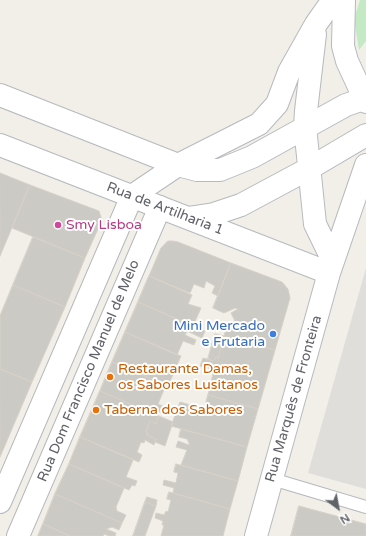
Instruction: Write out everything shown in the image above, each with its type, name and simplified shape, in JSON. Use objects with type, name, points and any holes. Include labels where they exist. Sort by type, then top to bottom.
[{"type":"main road","points":[[132,196],[178,164],[259,124],[277,104],[289,72],[316,24],[333,0]]},
{"type":"main road","points":[[0,95],[178,164],[197,170],[220,170],[252,157],[346,105],[366,100],[347,61],[343,46],[344,0]]},
{"type":"main road","points":[[316,24],[306,111],[306,128],[315,224],[331,267]]},
{"type":"main road","points":[[187,218],[214,214],[241,205],[310,168],[366,135]]},
{"type":"main road","name":"Rua de Artilharia 1","points":[[0,145],[187,218],[331,267]]},
{"type":"main road","name":"Rua Marquês de Fronteira","points":[[256,536],[331,267],[366,165]]},
{"type":"main road","name":"Rua Dom Francisco Manuel de Melo","points":[[0,502],[132,196]]},
{"type":"main road","name":"Rua Dom Francisco Manuel de Melo","points":[[18,536],[160,207]]},
{"type":"lane","points":[[272,479],[366,507]]},
{"type":"shaded area","points":[[366,268],[366,489],[308,473]]},
{"type":"green space","points":[[360,0],[366,0],[366,41],[359,50],[354,19]]},
{"type":"building","points":[[0,173],[30,185],[0,256]]},
{"type":"building","points":[[30,185],[99,211],[102,220],[85,258],[12,228]]},
{"type":"building","points":[[33,237],[85,258],[65,307],[13,285]]},
{"type":"building","points":[[168,241],[178,242],[231,263],[218,296],[212,293],[215,286],[206,281],[204,288],[194,284],[190,293],[149,276],[161,248]]},
{"type":"building","points":[[231,263],[282,282],[288,289],[290,298],[275,350],[224,336],[227,326],[235,321],[231,313],[238,309],[235,308],[224,313],[213,308]]},
{"type":"building","points":[[149,276],[192,295],[188,304],[201,308],[193,326],[138,302]]},
{"type":"building","points":[[13,285],[65,307],[32,382],[0,369],[0,316]]},
{"type":"building","points":[[138,302],[191,325],[185,335],[196,340],[194,345],[183,341],[177,355],[125,332]]},
{"type":"building","points":[[191,325],[205,331],[202,338],[187,331]]},
{"type":"building","points":[[125,332],[181,356],[168,386],[112,362]]},
{"type":"building","points":[[215,334],[224,336],[218,358],[216,357],[214,361],[208,359]]},
{"type":"building","points":[[224,336],[275,350],[258,409],[208,395],[213,374],[211,373],[212,369],[200,366],[203,358],[214,361],[216,357],[218,358]]},
{"type":"building","points":[[112,362],[166,385],[158,404],[170,409],[168,415],[155,410],[154,414],[100,391]]},
{"type":"building","points":[[0,369],[32,382],[0,457]]},
{"type":"building","points":[[100,391],[159,416],[156,424],[150,421],[146,432],[148,433],[147,435],[156,439],[154,445],[145,440],[144,443],[141,442],[137,452],[142,455],[139,462],[80,437]]},
{"type":"building","points":[[208,395],[258,409],[247,447],[171,426],[180,402],[204,409]]},
{"type":"building","points":[[159,416],[173,422],[165,446],[155,442],[156,439],[147,435],[148,433],[146,432],[150,421],[156,424]]},
{"type":"building","points":[[181,429],[247,447],[238,481],[181,465],[187,450],[176,447],[178,441],[189,445],[189,443],[187,439],[179,437]]},
{"type":"building","points":[[80,437],[133,460],[126,477],[137,481],[135,486],[132,485],[129,490],[69,464]]},
{"type":"building","points":[[69,464],[124,488],[116,507],[117,511],[126,515],[122,523],[55,494]]},
{"type":"building","points":[[176,464],[238,481],[230,509],[173,493],[174,488],[163,485],[164,480],[176,483],[178,473],[174,472]]},
{"type":"building","points":[[169,492],[230,509],[223,536],[161,536],[164,525],[162,525],[163,521],[155,518],[156,513],[164,515],[166,511],[168,512],[171,500],[167,499]]},
{"type":"building","points":[[55,494],[122,523],[119,530],[112,527],[106,529],[116,533],[115,536],[104,534],[103,536],[70,536],[43,524]]},
{"type":"building","points":[[147,497],[157,500],[156,506],[145,502]]},
{"type":"building","points":[[145,502],[156,506],[145,536],[133,536]]},
{"type":"building","points":[[299,506],[366,524],[366,536],[291,536]]},
{"type":"building","points":[[43,524],[70,536],[38,536]]},
{"type":"place","name":"Smy Lisboa","points":[[58,225]]},
{"type":"place","name":"Mini Mercado e Frutaria","points":[[273,334]]},
{"type":"place","name":"Restaurante Damas, os Sabores Lusitanos","points":[[110,377]]},
{"type":"place","name":"Taberna dos Sabores","points":[[96,410]]}]
